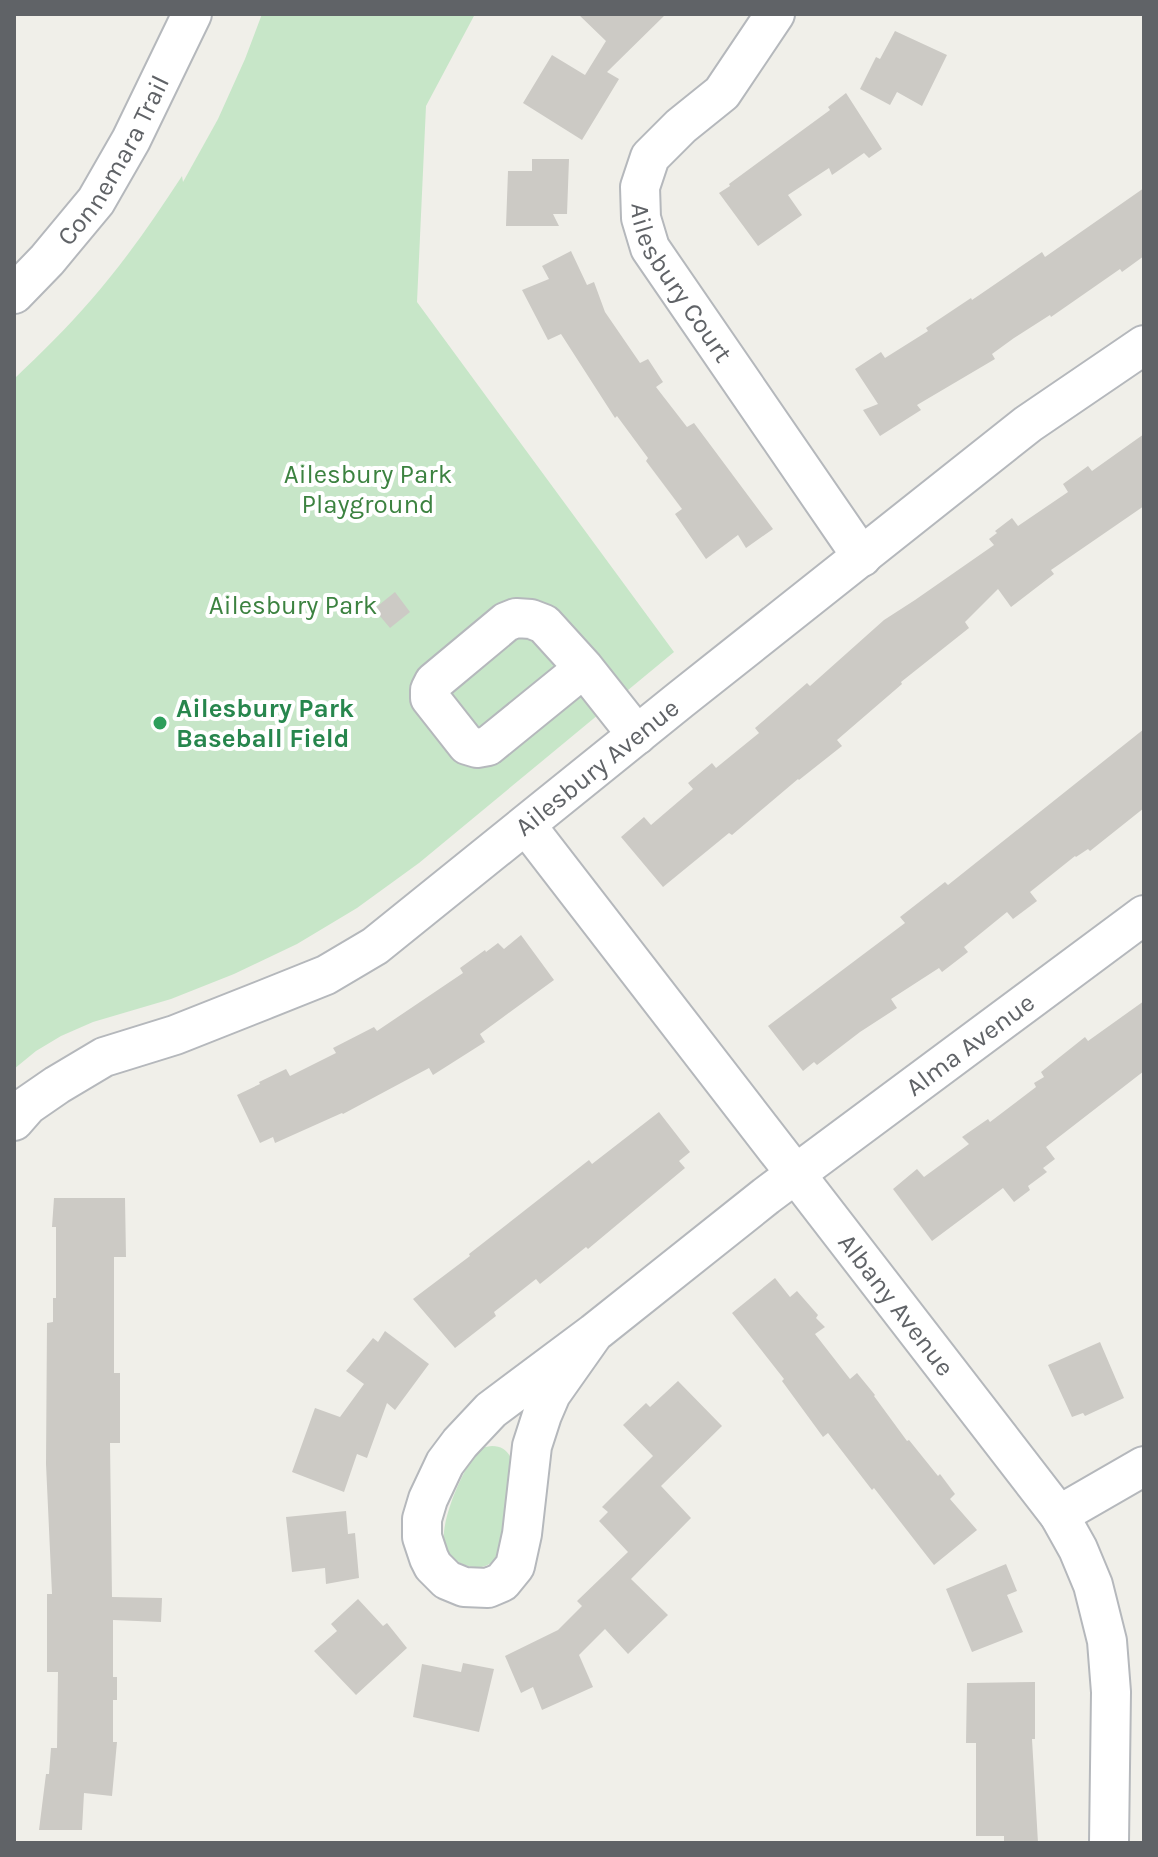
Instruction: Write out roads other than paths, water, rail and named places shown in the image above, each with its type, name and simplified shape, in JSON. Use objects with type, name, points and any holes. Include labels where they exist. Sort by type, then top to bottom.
[{"type":"street","name":"Connemara Trail","points":[[14,294],[96,201],[131,140],[192,14]]},
{"type":"street","name":"Ailesbury Court","points":[[775,14],[722,93],[681,126],[650,157],[640,187],[641,218],[650,248],[862,557]]},
{"type":"street","name":"Ailesbury Avenue","points":[[14,1121],[28,1105],[104,1057],[175,1035],[326,975],[375,946],[1028,424],[1144,345]]},
{"type":"street","points":[[584,668],[637,735]]},
{"type":"street","name":"Albany Avenue","points":[[526,825],[1059,1515],[1093,1585],[1107,1641],[1111,1692],[1109,1843]]},
{"type":"street","name":"Alma Avenue","points":[[594,1333],[551,1394],[542,1415],[532,1446],[522,1534],[515,1566],[502,1582],[488,1588],[464,1587],[447,1580],[433,1566],[422,1537],[422,1519],[445,1463],[491,1410],[796,1174],[1144,915]]},
{"type":"street","points":[[1059,1515],[1144,1466]]},
{"type":"place","name":"Ailesbury Park Baseball Field","points":[[160,723]]},
{"type":"park label","name":"Ailesbury Park Playground","points":[[368,489]]},
{"type":"park label","name":"Ailesbury Park","points":[[293,605]]}]
